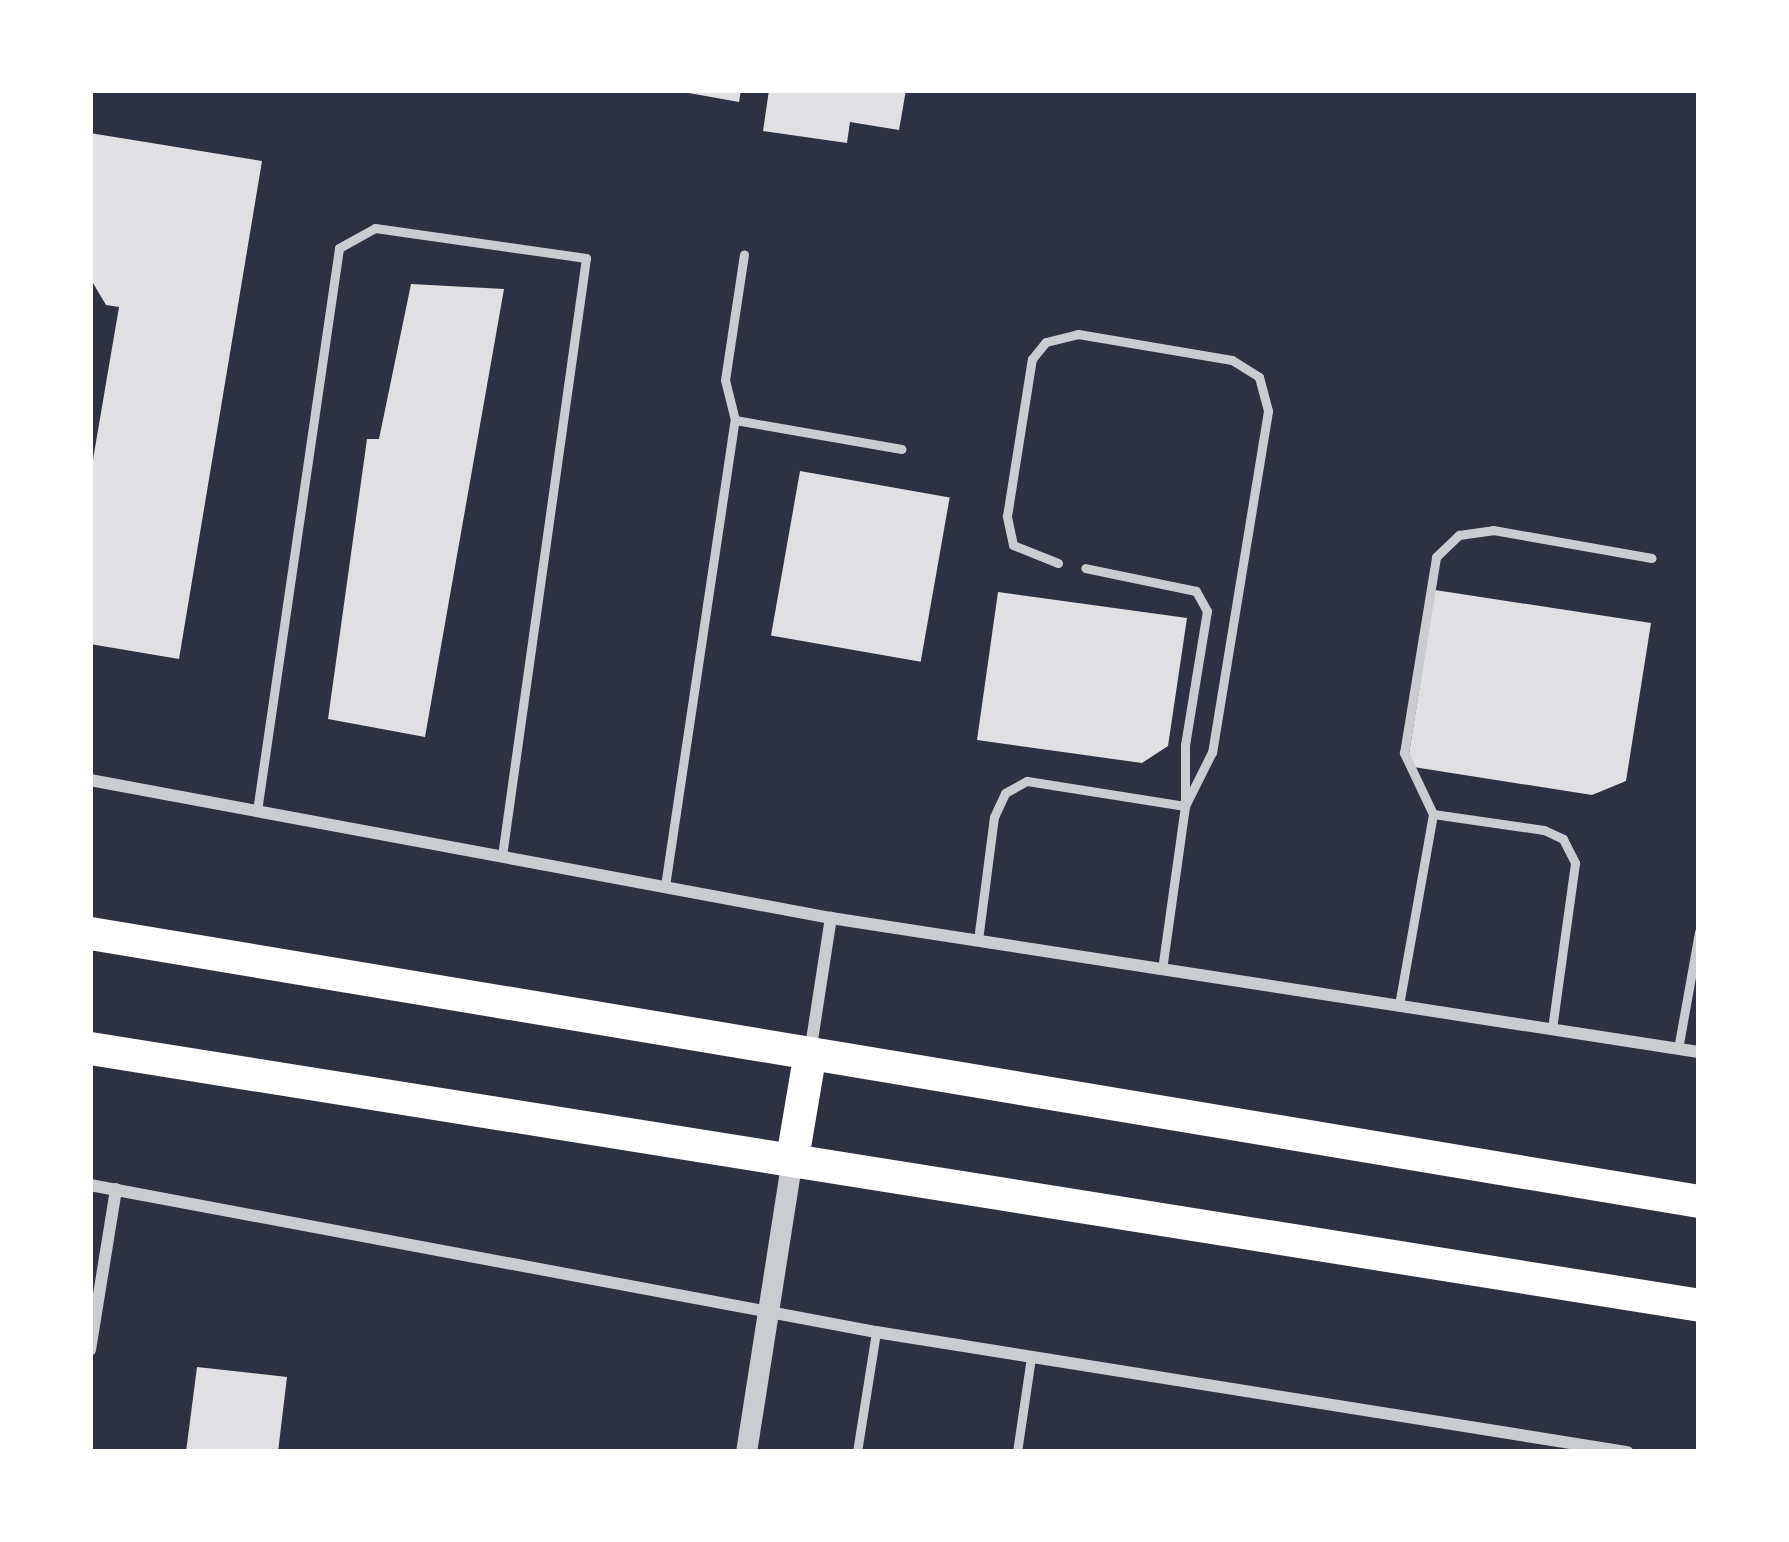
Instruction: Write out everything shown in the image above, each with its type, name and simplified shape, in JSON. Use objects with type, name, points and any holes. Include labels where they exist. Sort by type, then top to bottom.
[{"type":"highway","points":[[90,933],[809,1058],[1699,1201]]},
{"type":"highway","points":[[90,1048],[1699,1305]]},
{"type":"highway","points":[[792,1158],[809,1058]]},
{"type":"street","points":[[90,780],[832,917],[1699,1052]]},
{"type":"street","points":[[809,1058],[832,917]]},
{"type":"street","points":[[746,1452],[792,1158]]},
{"type":"street","points":[[90,1186],[876,1332],[1627,1452]]},
{"type":"street","points":[[90,1350],[116,1189]]},
{"type":"lane","points":[[257,811],[339,248],[375,228],[586,258],[502,856]]},
{"type":"lane","points":[[665,886],[735,420],[725,380],[744,254]]},
{"type":"lane","points":[[1058,563],[1013,545],[1006,516],[1032,359],[1046,342],[1100,338],[1232,360],[1259,377],[1268,411],[1212,752],[1185,806]]},
{"type":"lane","points":[[735,420],[901,449]]},
{"type":"lane","points":[[1399,1006],[1432,814],[1404,753],[1436,557],[1459,535],[1493,530],[1652,558]]},
{"type":"lane","points":[[1085,568],[1196,591],[1207,611],[1185,745],[1185,806],[1162,969]]},
{"type":"lane","points":[[978,940],[994,817],[1005,793],[1027,782],[1185,806]]},
{"type":"lane","points":[[1432,814],[1563,839],[1575,863],[1552,1029]]},
{"type":"lane","points":[[1678,1049],[1699,932]]},
{"type":"lane","points":[[857,1452],[876,1332]]},
{"type":"lane","points":[[1018,1452],[1031,1357]]},
{"type":"building","points":[[672,90],[741,90],[739,102]]},
{"type":"building","points":[[769,90],[906,90],[899,130],[850,122],[847,143],[763,131]]},
{"type":"building","points":[[90,133],[262,161],[179,659],[90,644],[90,477],[119,307],[106,305],[90,278]]},
{"type":"building","points":[[411,284],[504,289],[425,737],[328,719],[367,439],[379,439]]},
{"type":"building","points":[[800,471],[950,497],[921,662],[771,635]]},
{"type":"building","points":[[1435,590],[1651,623],[1626,781],[1592,795],[1407,766]]},
{"type":"building","points":[[998,592],[1187,618],[1168,746],[1142,763],[977,740]]},
{"type":"building","points":[[197,1367],[287,1377],[278,1452],[186,1452]]}]
